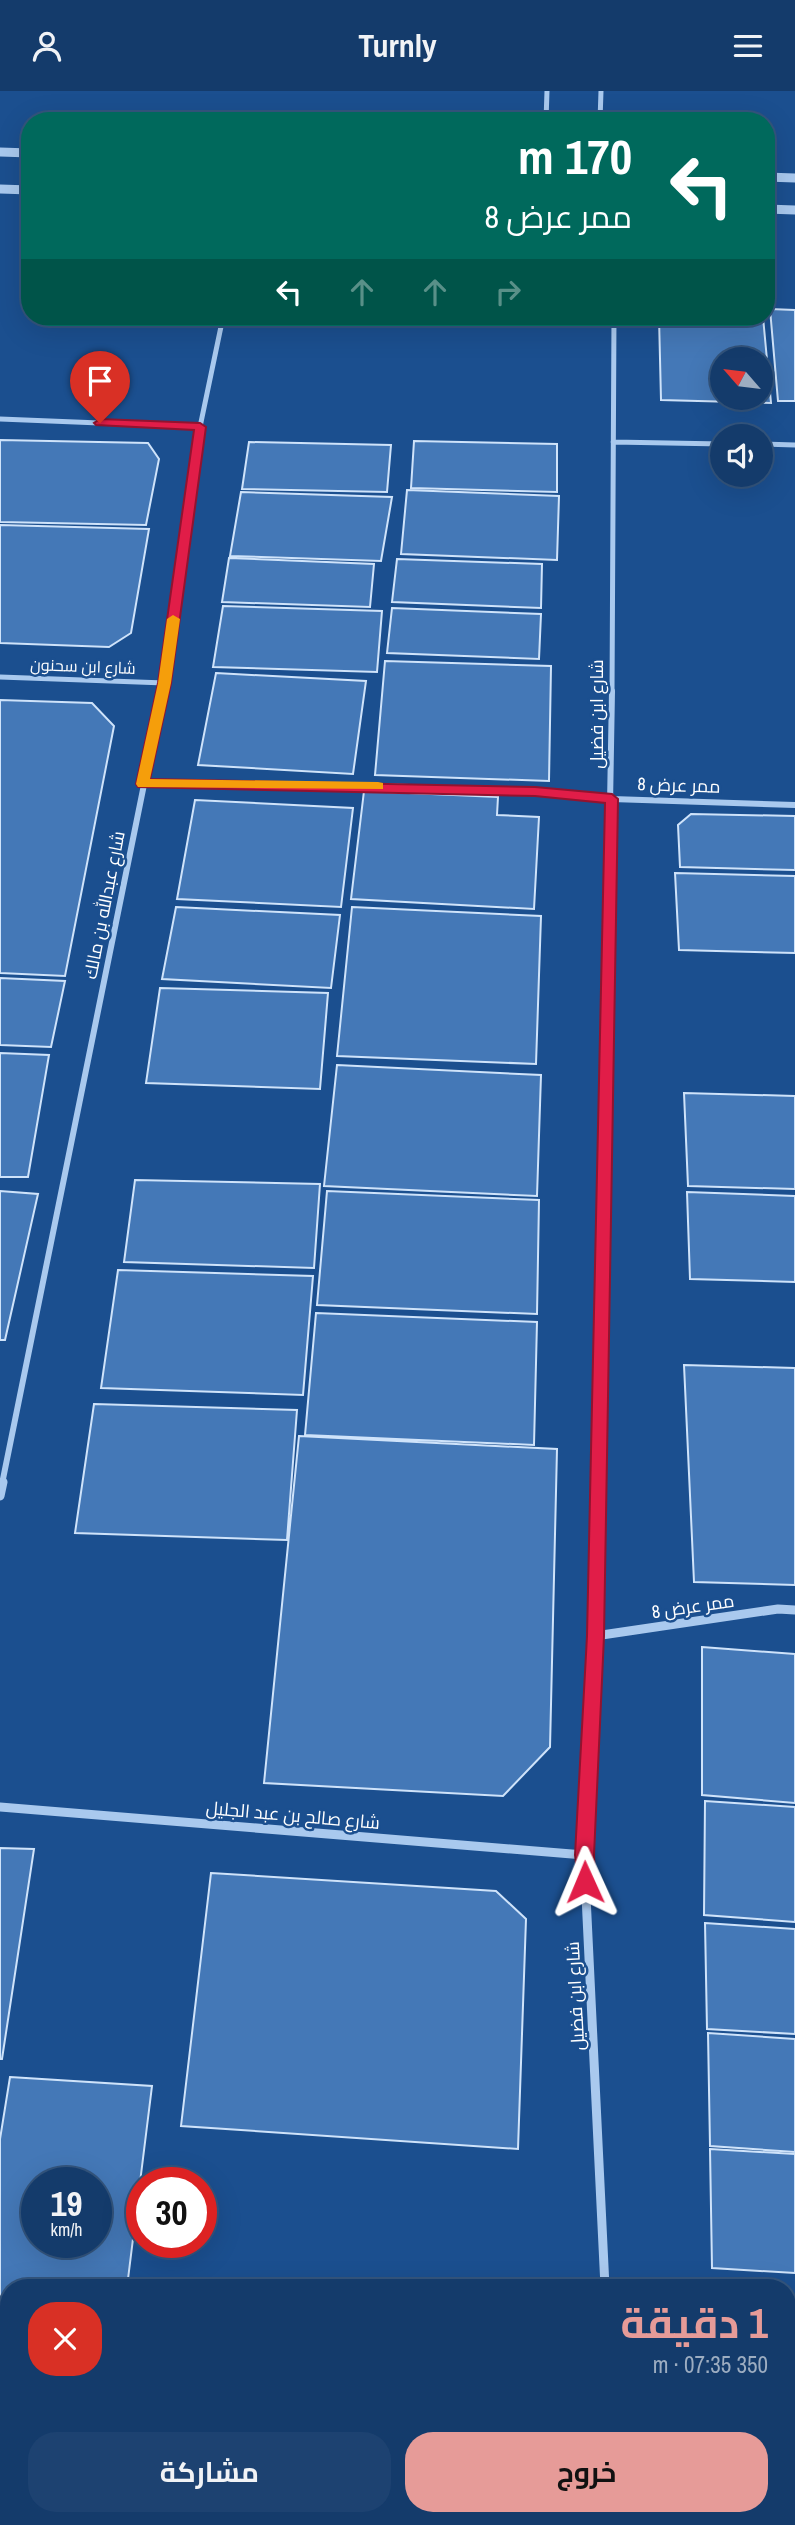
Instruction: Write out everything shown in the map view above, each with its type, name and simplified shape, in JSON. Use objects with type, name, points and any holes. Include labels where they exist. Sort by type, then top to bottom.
[{"type":"street","points":[[546,112],[547,91]]},
{"type":"street","points":[[600,112],[601,91]]},
{"type":"street","points":[[0,152],[21,153]]},
{"type":"street","points":[[775,177],[795,178]]},
{"type":"street","points":[[0,189],[21,190]]},
{"type":"street","points":[[775,209],[795,210]]},
{"type":"street","name":"شارع عبدالله بن مالك","points":[[0,1496],[164,683],[200,427],[221,326]]},
{"type":"street","name":"شارع ابن فضيل","points":[[605,2279],[584,1855],[596,1636],[612,799],[614,326]]},
{"type":"street","points":[[0,419],[200,427]]},
{"type":"street","points":[[612,442],[710,443]]},
{"type":"street","points":[[773,444],[795,445]]},
{"type":"street","name":"شارع ابن سحنون","points":[[0,677],[164,683]]},
{"type":"street","name":"ممر عرض 8","points":[[142,784],[346,785],[535,791],[612,799],[795,805]]},
{"type":"street","name":"ممر عرض 8","points":[[596,1636],[778,1609],[795,1610]]},
{"type":"street","name":"شارع صالح بن عبد الجليل","points":[[0,1807],[584,1855]]},
{"type":"building","points":[[775,309],[795,310],[795,401],[778,401],[771,326],[775,326]]},
{"type":"building","points":[[659,326],[764,326],[766,347],[710,347],[710,401],[661,400]]},
{"type":"building","points":[[0,440],[148,443],[159,459],[146,525],[0,522]]},
{"type":"building","points":[[414,441],[557,444],[557,492],[411,488]]},
{"type":"building","points":[[249,442],[391,445],[387,492],[242,489]]},
{"type":"building","points":[[407,490],[559,496],[557,560],[401,554]]},
{"type":"building","points":[[241,492],[392,497],[381,561],[230,556]]},
{"type":"building","points":[[0,525],[149,529],[131,633],[109,647],[0,643]]},
{"type":"building","points":[[229,558],[374,564],[370,607],[222,602]]},
{"type":"building","points":[[397,559],[542,564],[541,608],[392,602]]},
{"type":"building","points":[[223,606],[382,611],[377,672],[213,667]]},
{"type":"building","points":[[392,608],[541,614],[539,659],[387,653]]},
{"type":"building","points":[[385,661],[551,666],[549,781],[375,775]]},
{"type":"building","points":[[216,673],[366,681],[353,774],[198,765]]},
{"type":"building","points":[[0,700],[92,703],[114,726],[65,976],[0,973]]},
{"type":"building","points":[[364,791],[498,797],[497,815],[539,817],[534,909],[351,899]]},
{"type":"building","points":[[195,800],[353,808],[341,907],[177,899]]},
{"type":"building","points":[[691,814],[795,816],[795,870],[680,867],[678,825]]},
{"type":"building","points":[[675,873],[795,876],[795,953],[679,950]]},
{"type":"building","points":[[176,907],[340,915],[331,988],[162,979]]},
{"type":"building","points":[[352,907],[541,916],[536,1064],[337,1056]]},
{"type":"building","points":[[0,978],[65,981],[51,1047],[0,1045]]},
{"type":"building","points":[[160,988],[328,993],[320,1089],[146,1083]]},
{"type":"building","points":[[0,1053],[49,1055],[28,1177],[0,1177]]},
{"type":"building","points":[[337,1065],[541,1075],[537,1196],[324,1186]]},
{"type":"building","points":[[684,1093],[795,1096],[795,1189],[688,1186]]},
{"type":"building","points":[[135,1180],[320,1184],[314,1268],[124,1262]]},
{"type":"building","points":[[0,1191],[38,1194],[5,1340],[0,1340]]},
{"type":"building","points":[[327,1191],[539,1200],[537,1314],[317,1305]]},
{"type":"building","points":[[687,1192],[795,1196],[795,1282],[690,1279]]},
{"type":"building","points":[[118,1270],[313,1276],[303,1395],[101,1388]]},
{"type":"building","points":[[316,1313],[537,1322],[534,1445],[305,1435]]},
{"type":"building","points":[[684,1365],[795,1368],[795,1585],[694,1582]]},
{"type":"building","points":[[94,1404],[297,1410],[287,1540],[75,1533]]},
{"type":"building","points":[[299,1436],[557,1449],[550,1747],[503,1796],[264,1783]]},
{"type":"building","points":[[702,1647],[795,1654],[795,1803],[702,1795]]},
{"type":"building","points":[[705,1801],[795,1807],[795,1922],[704,1915]]},
{"type":"building","points":[[0,1848],[34,1849],[2,2059],[0,2059]]},
{"type":"building","points":[[211,1873],[496,1891],[526,1919],[518,2149],[181,2126]]},
{"type":"building","points":[[705,1923],[795,1929],[795,2034],[707,2029]]},
{"type":"building","points":[[708,2033],[795,2039],[795,2152],[710,2146]]},
{"type":"building","points":[[10,2077],[152,2086],[142,2167],[126,2167],[126,2258],[131,2258],[128,2279],[0,2279],[0,2139]]},
{"type":"building","points":[[710,2149],[795,2154],[795,2273],[712,2268]]},
{"type":"slow traffic","points":[[173,619],[164,683],[142,784],[378,786]]},
{"type":"route","points":[[100,423],[200,427],[164,683],[142,784],[346,785],[535,791],[612,799],[596,1636],[584,1855],[585,1882]]}]
